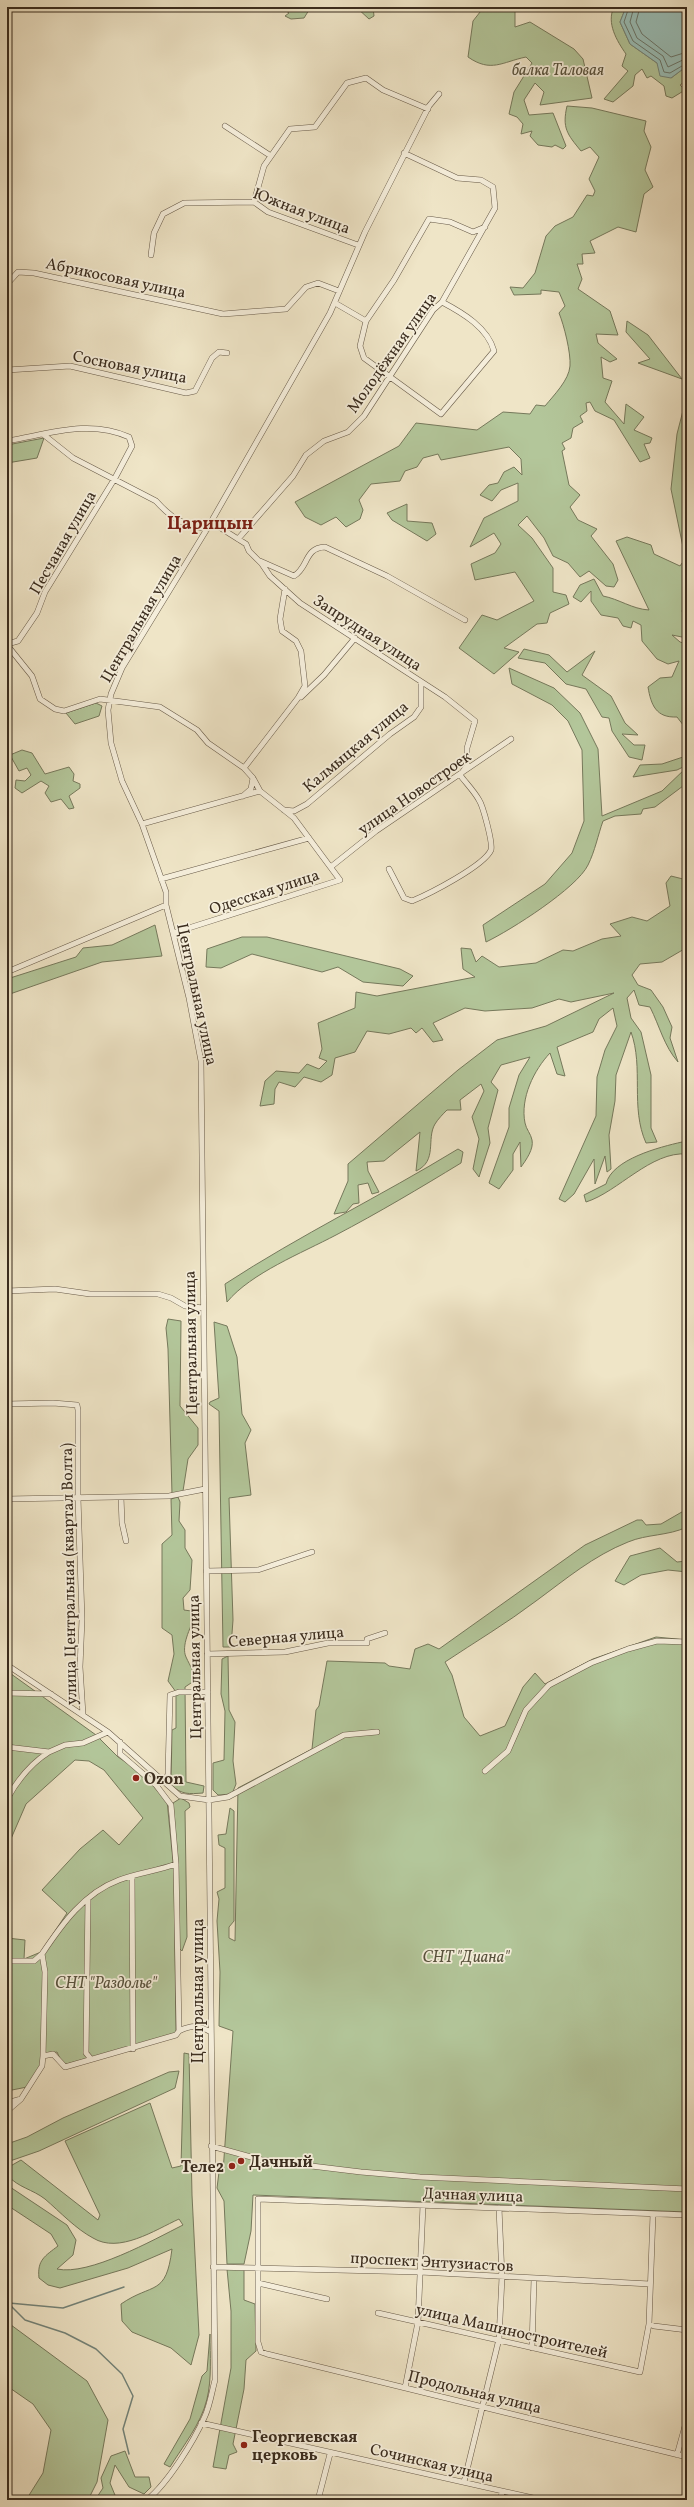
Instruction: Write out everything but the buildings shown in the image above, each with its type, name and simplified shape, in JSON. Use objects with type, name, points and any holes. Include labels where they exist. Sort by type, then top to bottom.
[{"type":"street","points":[[254,202],[264,166],[290,129],[314,127],[347,83],[366,78],[383,90],[428,109]]},
{"type":"street","name":"Центральная улица","points":[[147,2500],[154,2494],[184,2452],[201,2423],[215,2380],[201,1061],[166,905],[166,892],[142,824],[122,781],[111,743],[109,701],[122,668],[207,529],[335,303],[358,245],[404,153],[428,109],[439,94]]},
{"type":"street","points":[[225,126],[271,156]]},
{"type":"street","name":"Молодёжная улица","points":[[238,539],[293,476],[306,456],[324,441],[348,432],[364,416],[390,379],[433,310],[442,302],[495,208],[493,187],[481,180],[457,178],[404,153]]},
{"type":"street","name":"Южная улица","points":[[151,255],[154,233],[163,214],[184,203],[254,202],[268,212],[358,245]]},
{"type":"street","points":[[442,302],[467,316],[470,321],[491,338],[494,351],[441,414],[390,379],[364,358],[360,346],[366,321],[394,280],[429,219],[450,222],[473,232],[486,226]]},
{"type":"street","name":"Абрикосовая улица","points":[[7,284],[18,272],[34,273],[223,314],[286,309],[306,287],[318,283],[339,291]]},
{"type":"street","points":[[335,303],[366,321]]},
{"type":"street","name":"Сосновая улица","points":[[7,370],[70,366],[186,393],[195,391],[212,358],[219,352],[227,353]]},
{"type":"street","name":"Песчаная улица","points":[[7,645],[18,641],[37,613],[48,586],[115,478],[132,446],[129,437],[114,431],[97,427],[44,434]]},
{"type":"street","points":[[7,441],[44,434],[73,458],[101,474],[115,478],[156,501],[166,512],[185,525],[207,529]]},
{"type":"street","name":"Запрудная улица","points":[[211,522],[246,544],[249,551],[258,559],[270,576],[300,603],[444,697],[475,721],[466,748],[466,766],[460,775]]},
{"type":"street","points":[[258,559],[294,576],[302,571],[311,553],[318,547],[325,547],[387,576],[465,620]]},
{"type":"street","points":[[244,768],[298,698],[305,686],[301,651],[296,641],[282,631],[280,619],[285,589]]},
{"type":"street","points":[[298,698],[320,679],[355,638]]},
{"type":"street","points":[[7,645],[32,676],[40,699],[64,711],[94,700],[160,706],[197,730],[208,742],[244,768],[254,778],[260,790],[294,818],[332,866]]},
{"type":"street","name":"Калмыцкая улица","points":[[283,810],[294,811],[307,804],[390,734],[414,717],[421,707],[421,682]]},
{"type":"street","name":"улица Новостроек","points":[[332,866],[376,831],[511,739]]},
{"type":"street","points":[[389,870],[404,898],[412,901],[444,886],[484,858],[492,845],[482,806],[460,775]]},
{"type":"street","points":[[242,796],[251,789],[254,778]]},
{"type":"street","points":[[142,824],[260,790]]},
{"type":"street","points":[[161,879],[309,838]]},
{"type":"street","name":"Одесская улица","points":[[173,933],[340,880],[332,866]]},
{"type":"street","points":[[7,972],[166,905]]},
{"type":"street","points":[[7,1291],[55,1289],[90,1294],[130,1296],[158,1294],[171,1298],[185,1306],[203,1308]]},
{"type":"street","name":"улица Центральная (квартал Волта)","points":[[7,1404],[53,1402],[77,1405],[79,1433],[78,1498],[82,1619],[80,1667],[83,1715]]},
{"type":"street","points":[[7,1498],[169,1496],[205,1489]]},
{"type":"street","points":[[121,1497],[122,1522],[126,1541]]},
{"type":"street","points":[[206,1571],[258,1570],[312,1552]]},
{"type":"street","name":"Северная улица","points":[[207,1654],[285,1652],[328,1642],[367,1644],[367,1639],[385,1633]]},
{"type":"street","points":[[486,1771],[508,1751],[526,1710],[549,1684],[591,1662],[650,1643],[657,1641],[687,1642]]},
{"type":"street","points":[[7,1665],[108,1732],[180,1796],[209,1800],[228,1797],[344,1735],[377,1732]]},
{"type":"street","points":[[165,1783],[168,1774],[170,1695],[179,1692],[208,1692]]},
{"type":"street","points":[[7,1693],[52,1694]]},
{"type":"street","points":[[8,1796],[21,1776],[34,1762],[49,1752],[65,1745],[83,1743],[108,1732]]},
{"type":"street","points":[[120,1742],[120,1754],[156,1785],[171,1805],[176,1864],[179,2031]]},
{"type":"street","points":[[7,1747],[49,1752]]},
{"type":"street","points":[[7,1960],[34,1960],[42,1954],[70,1914],[103,1887],[176,1864]]},
{"type":"street","points":[[132,1877],[133,2049]]},
{"type":"street","points":[[88,1899],[86,2054],[90,2059]]},
{"type":"street","points":[[7,2111],[22,2099],[42,2066],[45,1972],[42,1954]]},
{"type":"street","points":[[43,2056],[53,2054],[65,2067],[90,2059],[133,2049],[176,2035],[179,2031],[190,2026],[200,2026],[211,2032]]},
{"type":"street","points":[[7,2103],[22,2099]]},
{"type":"street","points":[[212,2146],[262,2160],[361,2172],[420,2177],[687,2189]]},
{"type":"street","name":"Дачная улица","points":[[258,2267],[258,2199],[687,2215]]},
{"type":"street","points":[[406,2388],[418,2322],[423,2205]]},
{"type":"street","points":[[464,2482],[498,2339],[502,2278],[499,2208]]},
{"type":"street","points":[[653,2214],[649,2324],[687,2330]]},
{"type":"street","name":"проспект Энтузиастов","points":[[213,2267],[420,2272],[502,2278],[650,2284]]},
{"type":"street","points":[[258,2267],[258,2283],[327,2299]]},
{"type":"street","points":[[532,2348],[534,2279]]},
{"type":"street","name":"Продольная улица","points":[[258,2283],[259,2349],[267,2354],[687,2457]]},
{"type":"street","name":"улица Машиностроителей","points":[[378,2313],[640,2372],[649,2324]]},
{"type":"street","points":[[677,2455],[687,2419]]},
{"type":"street","name":"Сочинская улица","points":[[201,2423],[325,2450],[330,2454],[542,2500]]},
{"type":"street","points":[[318,2500],[330,2454]]},
{"type":"street","points":[[501,2500],[502,2491]]},
{"type":"green space","points":[[281,7],[306,7],[309,10],[304,18],[291,19],[285,16],[289,13]]},
{"type":"green space","points":[[356,7],[373,7],[374,16],[369,19]]},
{"type":"green space","name":"балка Таловая","points":[[484,7],[515,7],[515,27],[530,22],[574,49],[583,59],[592,98],[540,105],[544,92],[535,83],[524,100],[529,115],[553,113],[566,146],[563,149],[555,145],[552,147],[538,145],[530,136],[532,131],[521,134],[523,124],[517,117],[509,114],[514,92],[532,63],[526,57],[497,65],[490,65],[476,62],[468,57],[473,21]]},
{"type":"green space","points":[[614,7],[626,7],[620,22],[630,44],[657,63],[671,78],[687,66],[687,80],[680,85],[685,90],[672,98],[666,96],[664,86],[651,76],[647,78],[642,69],[635,75],[633,86],[613,102],[604,99],[628,71],[622,66],[626,54],[616,38],[612,25],[611,19]]},
{"type":"green space","points":[[567,106],[592,108],[646,121],[644,131],[651,147],[645,170],[653,187],[644,194],[636,232],[618,227],[590,241],[595,253],[582,254],[583,264],[577,264],[582,279],[578,289],[610,311],[618,335],[596,334],[598,343],[617,359],[610,362],[601,357],[603,378],[612,381],[605,402],[624,424],[626,404],[644,417],[634,430],[652,438],[650,443],[644,444],[650,458],[640,462],[614,420],[595,411],[590,402],[586,403],[587,411],[580,416],[583,422],[573,428],[571,438],[562,443],[565,449],[562,451],[569,485],[580,495],[570,507],[578,520],[597,529],[591,536],[613,564],[618,580],[614,587],[606,586],[589,571],[580,577],[568,563],[553,556],[544,538],[527,516],[518,525],[532,538],[553,568],[553,592],[566,595],[569,604],[550,613],[547,623],[537,624],[504,648],[519,652],[494,674],[459,648],[482,615],[497,620],[534,601],[515,572],[475,580],[471,564],[495,553],[501,544],[494,533],[470,547],[484,518],[518,501],[518,483],[501,490],[492,501],[480,495],[489,485],[498,483],[504,472],[514,467],[522,475],[521,459],[509,447],[441,460],[438,454],[423,458],[417,467],[405,471],[400,481],[371,484],[359,500],[363,510],[360,519],[346,527],[336,517],[321,525],[305,517],[295,502],[399,446],[416,423],[477,430],[503,412],[530,414],[536,405],[545,406],[567,377],[570,360],[567,339],[559,313],[565,306],[559,292],[541,290],[541,294],[514,295],[510,287],[523,288],[535,273],[546,236],[555,226],[573,217],[587,195],[593,196],[595,191],[589,179],[599,157],[590,147],[581,151],[572,140],[567,130],[565,120]]},
{"type":"green space","points":[[627,321],[648,335],[682,379],[638,363],[650,359],[626,332]]},
{"type":"green space","points":[[687,395],[687,547],[683,547],[671,489],[677,434]]},
{"type":"green space","points":[[44,438],[37,458],[7,463],[7,445]]},
{"type":"green space","points":[[407,504],[407,521],[432,523],[436,534],[427,541],[392,520],[387,513]]},
{"type":"green space","points":[[627,537],[651,545],[654,554],[680,566],[687,556],[687,601],[682,611],[687,622],[687,638],[672,635],[680,642],[687,644],[687,730],[677,717],[670,717],[659,713],[653,705],[648,687],[660,678],[672,677],[679,661],[668,664],[657,659],[642,641],[641,625],[633,621],[631,628],[623,626],[618,618],[601,615],[591,601],[591,591],[581,602],[573,597],[580,585],[594,579],[603,596],[637,608],[649,610],[616,541]]},
{"type":"green space","points":[[524,649],[549,655],[567,672],[595,651],[582,675],[611,696],[625,723],[638,735],[622,734],[634,745],[645,745],[642,760],[629,757],[612,731],[609,718],[602,717],[586,689],[566,684],[545,663],[518,658]]},
{"type":"green space","points":[[509,668],[554,688],[580,713],[598,749],[602,816],[662,791],[687,767],[687,783],[655,807],[643,809],[641,814],[615,816],[603,821],[595,849],[588,865],[571,885],[542,908],[486,942],[483,925],[545,884],[572,853],[584,821],[582,750],[568,721],[552,705],[512,684]]},
{"type":"green space","points":[[96,703],[102,706],[99,716],[75,724],[66,713]]},
{"type":"green space","points":[[22,750],[32,753],[45,774],[69,767],[74,774],[73,781],[80,784],[80,788],[69,796],[74,808],[69,809],[61,799],[51,802],[45,793],[49,786],[41,781],[22,793],[15,788],[16,780],[25,781],[31,775],[27,768],[19,771],[10,755]]},
{"type":"green space","points":[[687,752],[687,765],[677,770],[633,777],[640,765],[662,764],[686,756]]},
{"type":"green space","points":[[671,876],[687,880],[687,963],[686,948],[662,962],[640,964],[632,975],[638,985],[651,990],[663,1007],[672,1027],[670,1038],[678,1062],[669,1049],[650,1007],[639,1005],[634,990],[627,998],[631,1018],[641,1032],[651,1075],[651,1128],[657,1142],[646,1143],[641,1129],[638,1102],[637,1059],[631,1032],[616,1075],[615,1101],[609,1135],[611,1169],[607,1172],[605,1156],[595,1184],[594,1159],[574,1194],[565,1202],[559,1199],[596,1116],[597,1077],[605,1050],[617,1026],[613,1008],[599,1019],[593,1032],[557,1047],[565,1076],[557,1074],[550,1053],[544,1060],[534,1076],[526,1094],[524,1114],[526,1127],[532,1140],[531,1151],[521,1167],[520,1142],[513,1154],[513,1170],[499,1189],[489,1183],[509,1127],[509,1108],[519,1075],[530,1057],[501,1065],[491,1082],[498,1090],[488,1128],[490,1143],[479,1177],[473,1169],[479,1139],[472,1117],[484,1091],[481,1084],[460,1100],[461,1110],[447,1110],[436,1122],[431,1136],[429,1156],[423,1167],[416,1171],[420,1132],[384,1161],[367,1162],[368,1171],[379,1192],[372,1194],[368,1183],[358,1185],[359,1203],[353,1204],[346,1212],[334,1214],[348,1181],[348,1164],[458,1070],[497,1040],[546,1026],[614,993],[571,1002],[559,999],[532,1008],[485,1011],[465,1008],[433,1023],[443,1040],[433,1042],[422,1028],[416,1033],[411,1028],[389,1034],[367,1031],[355,1052],[335,1058],[332,1075],[321,1082],[304,1077],[295,1087],[279,1082],[275,1089],[274,1104],[260,1106],[265,1081],[276,1071],[299,1073],[307,1064],[319,1069],[327,1061],[319,1058],[322,1049],[318,1023],[355,1008],[356,992],[377,996],[475,977],[463,969],[461,948],[471,949],[476,962],[482,956],[499,967],[536,963],[563,950],[573,951],[602,939],[621,936],[610,924],[632,917],[647,921],[670,906],[666,883]]},
{"type":"green space","points":[[155,925],[162,956],[102,962],[7,995],[7,979],[76,957],[83,948],[112,945]]},
{"type":"green space","points":[[242,937],[267,937],[400,969],[413,976],[403,986],[363,982],[338,967],[322,972],[252,954],[221,968],[206,967],[207,949]]},
{"type":"green space","points":[[687,1142],[687,1154],[674,1155],[648,1165],[610,1190],[586,1202],[584,1195],[606,1184],[610,1175],[627,1161],[650,1151]]},
{"type":"green space","points":[[458,1149],[463,1152],[461,1163],[367,1218],[278,1264],[249,1282],[227,1302],[225,1284],[311,1232]]},
{"type":"green space","points":[[168,1319],[181,1321],[180,1406],[198,1428],[198,1445],[188,1459],[183,1491],[172,1494],[168,1349],[166,1328]]},
{"type":"green space","points":[[214,1322],[227,1326],[237,1357],[242,1414],[251,1430],[245,1443],[251,1495],[229,1498],[233,1620],[231,1647],[223,1647],[219,1411],[209,1404],[210,1402],[219,1398]]},
{"type":"green space","points":[[178,1497],[180,1502],[179,1521],[185,1530],[185,1548],[192,1560],[190,1590],[183,1598],[184,1610],[191,1611],[195,1617],[185,1642],[185,1653],[194,1681],[185,1687],[186,1782],[204,1786],[203,1793],[194,1794],[179,1791],[171,1785],[172,1730],[176,1728],[176,1692],[168,1681],[174,1654],[172,1635],[162,1628],[162,1544],[172,1535],[171,1499]]},
{"type":"green space","name":"СНТ \"Диана\"","points":[[687,1509],[687,1527],[672,1532],[635,1539],[603,1554],[580,1568],[514,1617],[445,1662],[452,1675],[464,1717],[480,1736],[505,1726],[523,1687],[535,1673],[545,1684],[593,1659],[656,1637],[687,1640],[687,2212],[253,2195],[251,2231],[244,2264],[227,2264],[224,2201],[217,2188],[219,2172],[223,2172],[233,2031],[219,2026],[220,1972],[217,1921],[219,1899],[217,1892],[225,1888],[225,1848],[219,1845],[218,1835],[226,1834],[230,1808],[234,1811],[234,1921],[229,1927],[229,1938],[235,1941],[238,1788],[312,1749],[316,1710],[319,1706],[327,1661],[385,1663],[389,1666],[410,1669],[415,1649],[428,1644],[439,1649],[585,1545],[637,1520],[642,1520],[646,1525],[661,1524]]},
{"type":"green space","points":[[660,1548],[677,1562],[687,1561],[687,1572],[668,1570],[641,1575],[624,1585],[615,1581],[630,1556]]},
{"type":"green space","points":[[228,1656],[229,1710],[235,1722],[233,1761],[236,1784],[232,1794],[218,1795],[213,1790],[213,1763],[224,1760],[225,1711],[221,1694],[222,1659]]},
{"type":"green space","name":"СНТ \"Раздолье\"","points":[[7,1671],[96,1735],[118,1757],[139,1771],[167,1801],[174,1871],[176,2035],[63,2065],[57,2052],[41,2055],[40,2069],[27,2087],[7,2091],[7,1938],[25,1940],[24,1959],[41,1952],[67,1913],[42,1890],[80,1849],[103,1830],[119,1845],[143,1818],[104,1770],[89,1761],[75,1760],[26,1804],[7,1848]]},
{"type":"green space","points":[[181,1798],[189,1803],[190,1807],[185,1811],[187,1937],[182,1951],[178,1947],[173,1803]]},
{"type":"green space","points":[[184,2053],[189,2054],[192,2195],[199,2335],[191,2365],[171,2348],[132,2332],[122,2321],[121,2304],[162,2282],[166,2275],[172,2249],[128,2268],[60,2288],[48,2285],[39,2278],[39,2267],[43,2259],[58,2246],[51,2234],[7,2205],[7,2185],[67,2225],[76,2240],[73,2255],[57,2269],[70,2270],[103,2262],[121,2255],[183,2225],[179,2219],[137,2239],[114,2243],[103,2242],[93,2238],[74,2225],[45,2199],[21,2186],[7,2175],[7,2168],[21,2160],[98,2220],[100,2215],[65,2141],[150,2103],[172,2168],[181,2166]]},
{"type":"green space","points":[[179,2071],[175,2088],[39,2151],[7,2162],[7,2144],[27,2137],[63,2118],[169,2072]]},
{"type":"green space","points":[[227,2269],[244,2269],[244,2300],[255,2304],[256,2351],[246,2360],[244,2389],[233,2444],[237,2452],[229,2455],[226,2469],[213,2467],[231,2368],[231,2311]]},
{"type":"green space","points":[[7,2322],[87,2381],[108,2420],[97,2482],[88,2500],[26,2500],[43,2473],[51,2430],[33,2404],[7,2386]]},
{"type":"green space","points":[[210,2334],[210,2375],[207,2399],[201,2417],[170,2467],[164,2464],[190,2419],[202,2376],[207,2371]]},
{"type":"green space","points":[[125,2451],[135,2477],[149,2477],[151,2487],[144,2494],[129,2487],[115,2465],[110,2483],[117,2500],[95,2500],[103,2488],[101,2478],[111,2456]]},
{"type":"water","points":[[626,7],[687,7],[687,66],[671,78],[660,76],[657,63],[630,44],[620,22]]},
{"type":"waterway","points":[[9,2303],[63,2308],[124,2287]]},
{"type":"waterway","points":[[7,2302],[25,2320],[65,2333],[96,2349],[122,2374],[133,2396],[123,2429],[129,2454]]},
{"type":"place","name":"Ozon","points":[[136,1778]]},
{"type":"place","name":"Дачный","points":[[241,2161]]},
{"type":"place","name":"Теле2","points":[[232,2166]]},
{"type":"place","name":"Георгиевская церковь","points":[[244,2445]]},
{"type":"district","name":"Царицын","points":[[210,523]]}]
